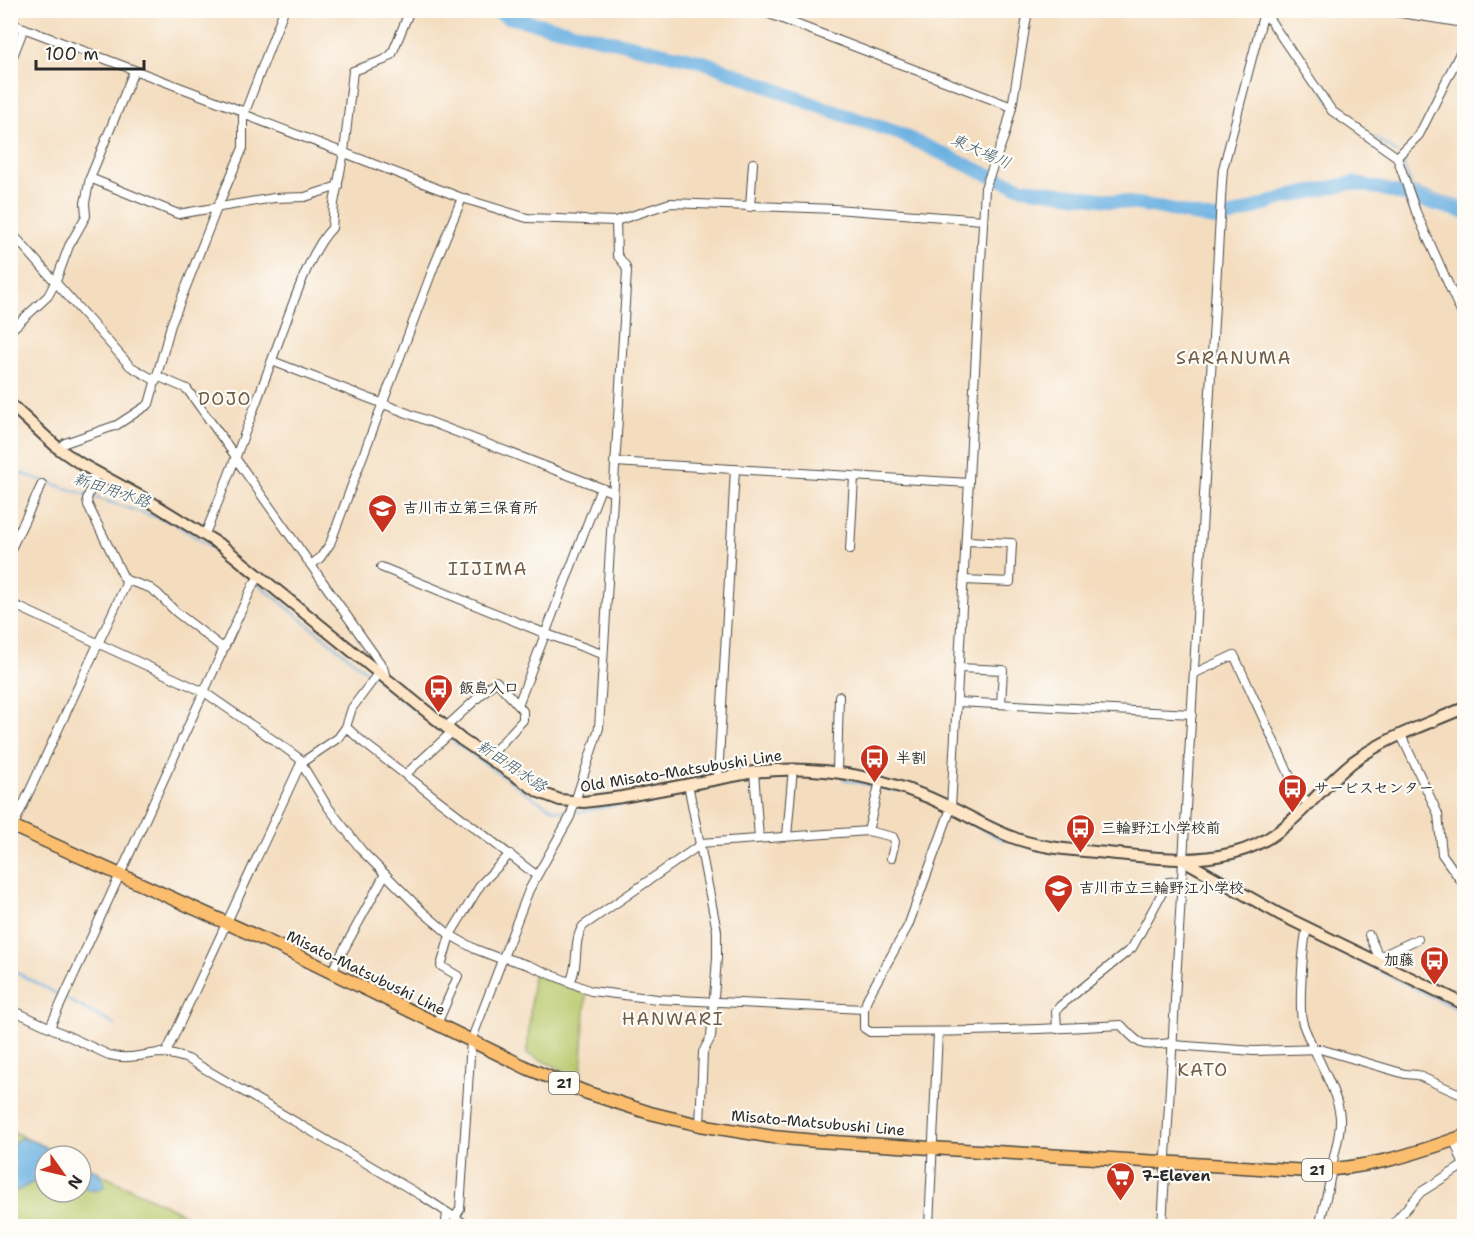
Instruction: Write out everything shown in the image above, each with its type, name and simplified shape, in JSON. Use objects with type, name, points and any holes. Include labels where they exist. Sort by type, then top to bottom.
[{"type":"main road","name":"Misato-Matsubushi Line","points":[[12,828],[119,874],[333,972],[527,1068],[585,1092],[650,1113],[700,1125],[773,1137],[1284,1170],[1332,1170],[1395,1160],[1459,1138]]},
{"type":"street","points":[[59,449],[65,443],[117,425],[149,404],[171,325],[243,148],[243,113],[284,10]]},
{"type":"street","points":[[205,534],[321,239],[332,228],[344,152],[353,71],[384,60],[392,54],[410,10]]},
{"type":"street","points":[[759,10],[1012,107]]},
{"type":"street","points":[[1028,10],[1012,107],[1005,134],[987,182],[983,220],[949,812],[908,926],[868,996],[864,1010],[864,1028],[870,1032],[938,1032],[1057,1029],[1121,1024],[1136,1041],[1143,1045],[1173,1044],[1254,1051],[1314,1049],[1405,1074],[1417,1075],[1464,1096]]},
{"type":"street","points":[[1382,10],[1464,23]]},
{"type":"street","points":[[1263,11],[1332,111],[1397,157],[1412,202],[1464,319]]},
{"type":"street","points":[[1162,1227],[1223,169],[1263,11]]},
{"type":"street","points":[[10,23],[462,198],[527,218],[616,221],[670,203],[835,209],[983,220]]},
{"type":"street","points":[[10,64],[24,28]]},
{"type":"street","points":[[1397,157],[1419,135],[1464,45]]},
{"type":"street","points":[[10,331],[48,296],[56,281],[69,246],[86,216],[85,203],[90,178],[134,71]]},
{"type":"street","points":[[750,207],[753,163]]},
{"type":"street","points":[[90,178],[178,214],[274,198],[305,197],[338,186]]},
{"type":"street","points":[[311,565],[320,558],[330,544],[462,198]]},
{"type":"street","points":[[455,1218],[460,1209],[471,1041],[529,890],[570,817],[599,728],[627,272],[625,265],[617,255],[616,221]]},
{"type":"street","points":[[10,231],[130,366],[187,389],[383,667],[378,677],[352,708],[346,727],[333,742],[301,763],[166,1053]]},
{"type":"street","points":[[272,361],[612,492]]},
{"type":"street","name":"Old Misato-Matsubushi Line","points":[[10,404],[59,449],[96,473],[205,534],[257,580],[448,733],[539,792],[574,805],[689,790],[723,781],[793,773],[837,771],[1032,844],[1052,848],[1184,860]]},
{"type":"street","points":[[614,462],[969,483]]},
{"type":"street","points":[[723,781],[735,469]]},
{"type":"street","points":[[12,828],[125,586],[126,580],[88,506],[88,495],[96,473]]},
{"type":"street","points":[[850,550],[854,477]]},
{"type":"street","points":[[10,551],[42,484]]},
{"type":"street","points":[[518,705],[601,488]]},
{"type":"street","points":[[964,580],[1010,582],[1012,543],[966,541]]},
{"type":"street","points":[[381,567],[602,654]]},
{"type":"street","points":[[126,580],[150,588],[159,594],[176,612],[223,648]]},
{"type":"street","points":[[50,1028],[223,648],[257,580]]},
{"type":"street","points":[[10,603],[204,692],[300,759],[328,807],[363,852],[423,912],[450,935],[475,949],[528,965],[591,991],[657,999],[864,1010]]},
{"type":"street","points":[[1195,674],[1234,655],[1290,776],[1289,788],[1310,804]]},
{"type":"street","points":[[959,668],[1003,670],[1001,704]]},
{"type":"street","points":[[406,774],[496,681],[523,711],[523,720],[488,758]]},
{"type":"street","points":[[837,771],[839,696]]},
{"type":"street","points":[[957,702],[1192,714]]},
{"type":"street","points":[[1184,860],[1213,857],[1250,847],[1275,835],[1356,760],[1384,742],[1464,708]]},
{"type":"street","points":[[346,727],[537,875]]},
{"type":"street","points":[[1401,735],[1438,814],[1442,854],[1464,885]]},
{"type":"street","points":[[787,836],[793,773]]},
{"type":"street","points":[[754,777],[759,838]]},
{"type":"street","points":[[868,831],[878,786]]},
{"type":"street","points":[[689,790],[717,931],[711,1037],[703,1052],[700,1125]]},
{"type":"street","points":[[570,982],[575,973],[578,934],[583,926],[700,844],[868,831],[893,837],[895,842],[891,858]]},
{"type":"street","points":[[437,1024],[458,976],[441,966],[450,935],[481,884],[510,854]]},
{"type":"street","points":[[1184,860],[1307,928],[1378,959],[1464,1004]]},
{"type":"street","points":[[333,972],[385,874]]},
{"type":"street","points":[[1057,1029],[1056,1011],[1060,1006],[1132,948],[1168,882],[1182,881]]},
{"type":"street","points":[[1307,928],[1302,1023],[1338,1106],[1340,1117],[1331,1180],[1319,1227]]},
{"type":"street","points":[[1369,935],[1378,959]]},
{"type":"street","points":[[1378,959],[1418,939]]},
{"type":"street","points":[[10,1009],[120,1058],[166,1053],[188,1059],[422,1196],[468,1227]]},
{"type":"street","points":[[928,1227],[938,1032]]},
{"type":"street","points":[[1391,1227],[1421,1192],[1464,1166],[1459,1138]]},
{"type":"street","points":[[447,1213],[446,1221],[449,1227]]},
{"type":"green space","points":[[533,974],[586,994],[581,1078],[527,1054]]},
{"type":"green space","points":[[10,1130],[35,1144],[33,1204],[93,1204],[93,1171],[182,1213],[204,1226],[11,1226]]},
{"type":"water","points":[[20,1138],[39,1144],[33,1144],[33,1182],[11,1194],[11,1146]]},
{"type":"water","points":[[93,1169],[99,1172],[105,1185],[100,1190],[94,1190]]},
{"type":"waterway","name":"東大場川","points":[[495,10],[508,17],[704,62],[829,110],[898,133],[984,173],[1023,188],[1151,206],[1213,219],[1226,218],[1283,198],[1352,183],[1383,189],[1464,212]]},
{"type":"waterway","points":[[1268,10],[1336,110]]},
{"type":"waterway","points":[[1375,137],[1397,153]]},
{"type":"waterway","points":[[1401,157],[1412,188],[1464,203]]},
{"type":"waterway","name":"新田用水路","points":[[10,470],[171,522],[204,542],[253,580]]},
{"type":"waterway","name":"新田用水路","points":[[257,583],[372,676]]},
{"type":"waterway","name":"新田用水路","points":[[376,679],[457,744],[555,810],[579,812],[750,779],[786,775]]},
{"type":"waterway","name":"新田用水路","points":[[842,779],[895,791]]},
{"type":"waterway","name":"新田用水路","points":[[950,813],[1004,840]]},
{"type":"waterway","name":"新田用水路","points":[[1309,936],[1464,1012]]},
{"type":"waterway","points":[[10,969],[115,1025]]},
{"type":"place","name":"吉川市立第三保育所","points":[[382,534]]},
{"type":"place","name":"飯島入口","points":[[438,714]]},
{"type":"place","name":"半割","points":[[875,784]]},
{"type":"place","name":"サービスセンター","points":[[1293,814]]},
{"type":"place","name":"三輪野江小学校前","points":[[1080,854]]},
{"type":"place","name":"吉川市立三輪野江小学校","points":[[1058,914]]},
{"type":"place","name":"加藤","points":[[1435,986]]},
{"type":"place","name":"7-Eleven","points":[[1121,1202]]},
{"type":"district","name":"SARANUMA","points":[[1234,358]]},
{"type":"district","name":"DOJO","points":[[225,399]]},
{"type":"district","name":"IIJIMA","points":[[488,569]]},
{"type":"district","name":"HANWARI","points":[[673,1019]]},
{"type":"district","name":"KATO","points":[[1203,1070]]}]
